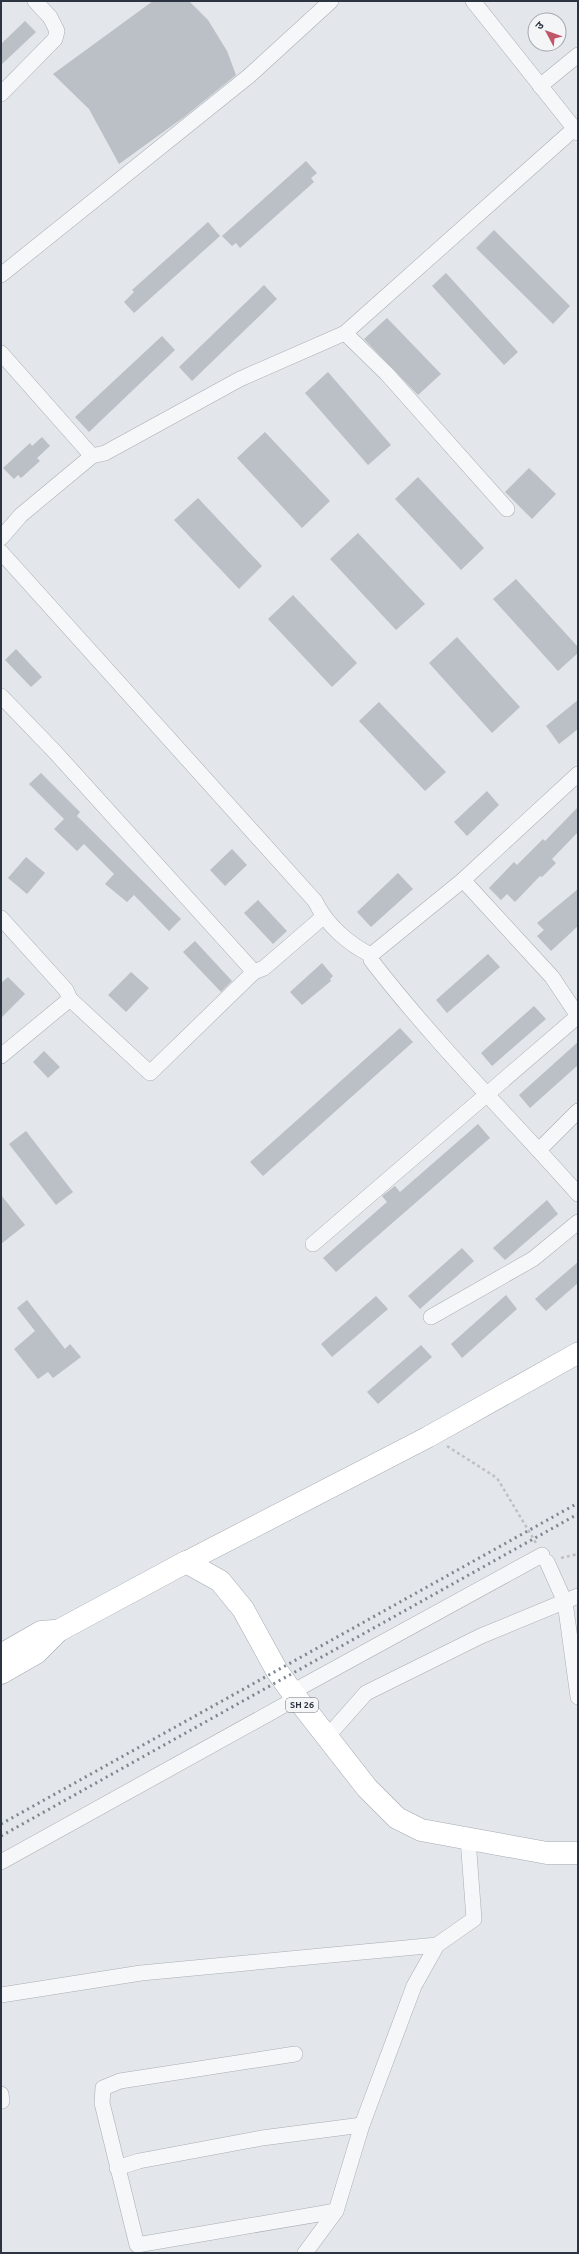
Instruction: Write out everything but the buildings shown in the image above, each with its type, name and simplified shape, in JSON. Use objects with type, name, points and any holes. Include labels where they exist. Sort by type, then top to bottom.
[{"type":"main road","points":[[1,1673],[36,1653],[58,1631],[186,1562]]},
{"type":"main road","name":"SH 26","points":[[186,1562],[220,1581],[242,1609],[277,1671],[294,1695],[367,1788],[397,1818],[420,1830],[547,1852],[578,1853]]},
{"type":"main road","points":[[1,1655],[41,1632],[58,1631]]},
{"type":"street","points":[[1,94],[55,39],[57,31],[50,17],[35,1]]},
{"type":"street","points":[[1,275],[249,76],[331,1]]},
{"type":"street","points":[[1,538],[21,516],[92,456],[105,453],[240,379],[346,333],[576,131],[473,1]]},
{"type":"street","points":[[540,86],[578,55]]},
{"type":"street","points":[[346,333],[387,374],[507,509]]},
{"type":"street","points":[[1,354],[92,456]]},
{"type":"street","points":[[1,552],[315,902],[323,916],[358,949],[371,955]]},
{"type":"street","points":[[1,696],[55,752],[254,972]]},
{"type":"street","points":[[371,955],[463,880],[578,774]]},
{"type":"street","points":[[313,1244],[578,1016],[552,977],[463,880]]},
{"type":"street","points":[[1,918],[66,990],[70,998],[150,1073],[254,972],[264,968],[323,916]]},
{"type":"street","points":[[371,955],[371,960],[409,1010],[578,1194]]},
{"type":"street","points":[[1,1056],[70,998]]},
{"type":"street","points":[[539,1150],[578,1111]]},
{"type":"street","points":[[431,1317],[533,1259],[578,1222]]},
{"type":"street","points":[[186,1562],[428,1437],[578,1353]]},
{"type":"street","points":[[1,1862],[294,1695],[545,1559],[571,1599],[578,1697]]},
{"type":"street","points":[[327,1737],[366,1693],[481,1636],[571,1599]]},
{"type":"street","points":[[305,2253],[336,2211],[362,2125],[414,1986],[437,1945],[474,1919],[468,1839]]},
{"type":"street","points":[[1,1995],[141,1974],[437,1945]]},
{"type":"street","points":[[295,2054],[120,2081],[103,2088],[102,2103],[117,2168],[137,2244],[336,2211]]},
{"type":"street","points":[[117,2168],[138,2161],[262,2138],[362,2125]]},
{"type":"path","points":[[428,1437],[456,1452],[497,1478],[545,1559],[578,1554]]},
{"type":"railway","points":[[1,1824],[578,1503]]},
{"type":"railway","points":[[1,1836],[578,1514]]}]
